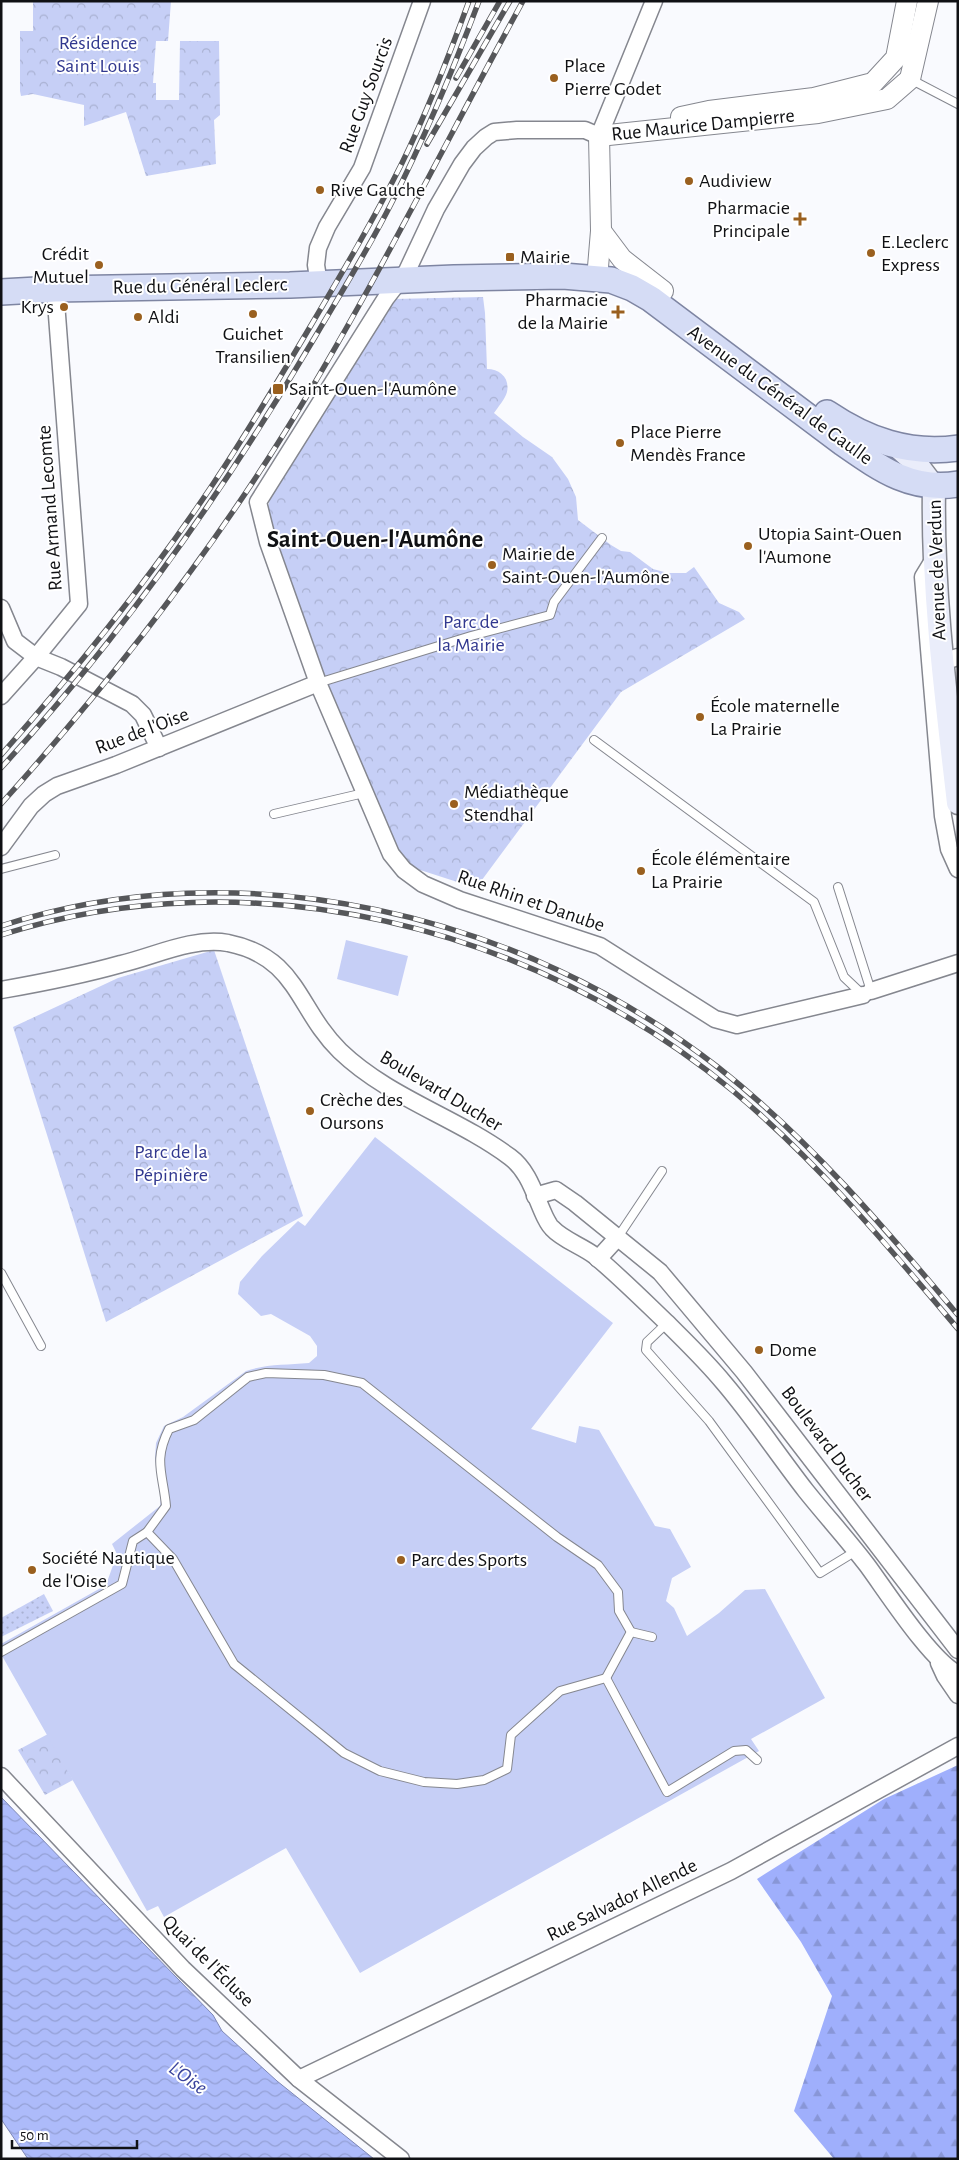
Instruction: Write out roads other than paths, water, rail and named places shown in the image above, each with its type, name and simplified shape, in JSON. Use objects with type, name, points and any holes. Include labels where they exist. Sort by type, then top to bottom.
[{"type":"main road","name":"Avenue du Général de Gaulle","points":[[399,281],[517,276],[632,278],[663,290],[823,411],[859,433],[897,446],[932,450],[958,448]]},
{"type":"main road","name":"Avenue du Général de Gaulle","points":[[604,279],[632,288],[651,300],[868,460],[903,479],[946,486]]},
{"type":"main road","name":"Rue du Général Leclerc","points":[[5,290],[399,281]]},
{"type":"main road","points":[[897,446],[946,486],[958,469]]},
{"type":"main road","name":"Avenue de Verdun","points":[[946,486],[934,558],[950,659],[958,803]]},
{"type":"street","name":"Rue Guy Sourcis","points":[[319,284],[316,264],[318,248],[327,226],[362,168],[387,103],[422,1]]},
{"type":"street","points":[[604,279],[599,136],[654,1]]},
{"type":"street","name":"Rue Maurice Dampierre","points":[[599,136],[709,111],[814,98],[873,83],[896,58],[907,1]]},
{"type":"street","points":[[910,79],[928,1]]},
{"type":"street","name":"Rue Maurice Dampierre","points":[[599,136],[818,113],[887,99],[910,79]]},
{"type":"street","points":[[399,281],[407,271],[448,187],[469,154],[486,137],[494,132],[518,130],[585,130],[599,136]]},
{"type":"street","points":[[601,231],[622,259],[663,290]]},
{"type":"street","name":"Rue Rhin et Danube","points":[[399,281],[386,298],[258,502],[268,542],[318,683],[391,854],[404,870],[422,884],[460,900],[600,946],[714,1019],[737,1025],[867,993],[958,963]]},
{"type":"street","name":"Rue Armand Lecomte","points":[[1,696],[79,604],[55,289]]},
{"type":"street","points":[[934,558],[922,577],[943,816],[949,848],[958,869]]},
{"type":"street","points":[[1,608],[15,641],[36,657],[61,667],[132,704],[143,715],[159,748]]},
{"type":"street","name":"Rue de l'Oise","points":[[1,847],[31,806],[44,794],[58,786],[159,748],[318,683]]},
{"type":"street","name":"Boulevard Ducher","points":[[1,990],[120,965],[193,944],[224,942],[258,953],[283,970],[311,1014],[338,1049],[390,1089],[477,1135],[513,1159],[526,1173],[551,1228],[598,1258],[626,1282],[706,1362],[741,1386],[958,1650]]},
{"type":"street","name":"Boulevard Ducher","points":[[535,1196],[556,1190],[660,1272],[741,1386],[808,1493],[856,1551],[937,1659],[945,1676],[958,1695]]},
{"type":"street","points":[[598,1258],[618,1237]]},
{"type":"street","name":"Boulevard Ducher","points":[[937,1659],[958,1674]]},
{"type":"street","name":"Rue Salvador Allende","points":[[300,2079],[731,1871],[958,1746]]},
{"type":"street","name":"Quai de l'Écluse","points":[[1,1776],[183,1968],[300,2079],[401,2159]]},
{"type":"lane","points":[[910,79],[958,104]]},
{"type":"lane","points":[[318,683],[462,639],[550,615],[554,602],[602,538]]},
{"type":"lane","points":[[594,740],[814,902],[844,976],[867,993]]},
{"type":"lane","points":[[274,814],[364,793]]},
{"type":"lane","points":[[1,868],[55,854]]},
{"type":"lane","points":[[838,887],[867,993]]},
{"type":"lane","points":[[618,1237],[662,1171]]},
{"type":"lane","points":[[1,1273],[41,1346]]},
{"type":"lane","points":[[667,1323],[646,1342],[646,1350],[708,1421],[820,1573],[856,1551]]},
{"type":"lane","points":[[1,1652],[122,1584],[132,1542],[147,1532],[166,1506],[158,1462],[161,1445],[169,1429],[183,1426],[194,1420],[248,1377],[266,1373],[324,1375],[362,1383],[557,1537],[598,1565],[618,1592],[619,1611],[631,1632],[652,1637]]},
{"type":"lane","points":[[147,1532],[172,1559],[234,1664],[344,1753],[380,1771],[424,1782],[457,1784],[484,1780],[508,1769],[511,1735],[560,1691],[606,1678],[631,1632]]},
{"type":"lane","points":[[606,1678],[668,1792],[734,1751],[746,1750],[757,1760]]},
{"type":"water","name":"L'Oise","points":[[1,1797],[213,2015],[222,2031],[277,2081],[374,2159],[28,2159],[1,2119]]},
{"type":"railway","points":[[1,755],[84,658],[137,591],[187,522],[249,428],[346,266],[391,184],[412,143],[469,1]]},
{"type":"railway","points":[[1,768],[46,718],[130,614],[245,451],[355,270],[392,202],[438,103],[479,1]]},
{"type":"railway","points":[[456,78],[500,1]]},
{"type":"railway","points":[[427,144],[510,1]]},
{"type":"railway","points":[[1,804],[78,715],[151,624],[220,530],[285,432],[317,379],[407,218],[523,1]]},
{"type":"railway","points":[[1,926],[93,903],[187,893],[282,896],[376,910],[468,935],[557,970],[641,1014],[719,1068],[752,1096],[845,1186],[958,1315]]},
{"type":"railway","points":[[1,935],[96,912],[192,902],[289,906],[385,921],[479,948],[569,986],[654,1034],[733,1091],[794,1146],[822,1175],[878,1235],[958,1329]]},
{"type":"place","name":"Place Pierre Godet","points":[[554,78]]},
{"type":"place","name":"Audiview","points":[[689,181]]},
{"type":"place","name":"Rive Gauche","points":[[320,190]]},
{"type":"place","name":"Pharmacie Principale","points":[[800,219]]},
{"type":"place","name":"E.Leclerc Express","points":[[871,253]]},
{"type":"place","name":"Mairie","points":[[510,257]]},
{"type":"place","name":"Crédit Mutuel","points":[[99,265]]},
{"type":"place","name":"Krys","points":[[64,307]]},
{"type":"place","name":"Pharmacie de la Mairie","points":[[618,312]]},
{"type":"place","name":"Guichet Transilien","points":[[253,314]]},
{"type":"place","name":"Aldi","points":[[138,317]]},
{"type":"place","name":"Saint-Ouen-l'Aumône","points":[[278,389]]},
{"type":"place","name":"Place Pierre Mendès France","points":[[620,443]]},
{"type":"place","name":"Utopia Saint-Ouen l'Aumone","points":[[748,546]]},
{"type":"place","name":"Mairie de Saint-Ouen-l'Aumône","points":[[492,565]]},
{"type":"place","name":"École maternelle La Prairie","points":[[700,717]]},
{"type":"place","name":"Médiathèque Stendhal","points":[[454,804]]},
{"type":"place","name":"École élémentaire La Prairie","points":[[641,871]]},
{"type":"place","name":"Crèche des Oursons","points":[[310,1111]]},
{"type":"place","name":"Dome","points":[[759,1350]]},
{"type":"place","name":"Parc des Sports","points":[[401,1560]]},
{"type":"place","name":"Société Nautique de l'Oise","points":[[32,1570]]},
{"type":"district","name":"Saint-Ouen-l'Aumône","points":[[375,539]]},
{"type":"park label","name":"Résidence Saint Louis","points":[[98,54]]},
{"type":"park label","name":"Parc de la Mairie","points":[[471,634]]},
{"type":"park label","name":"Parc de la Pépinière","points":[[171,1164]]}]
